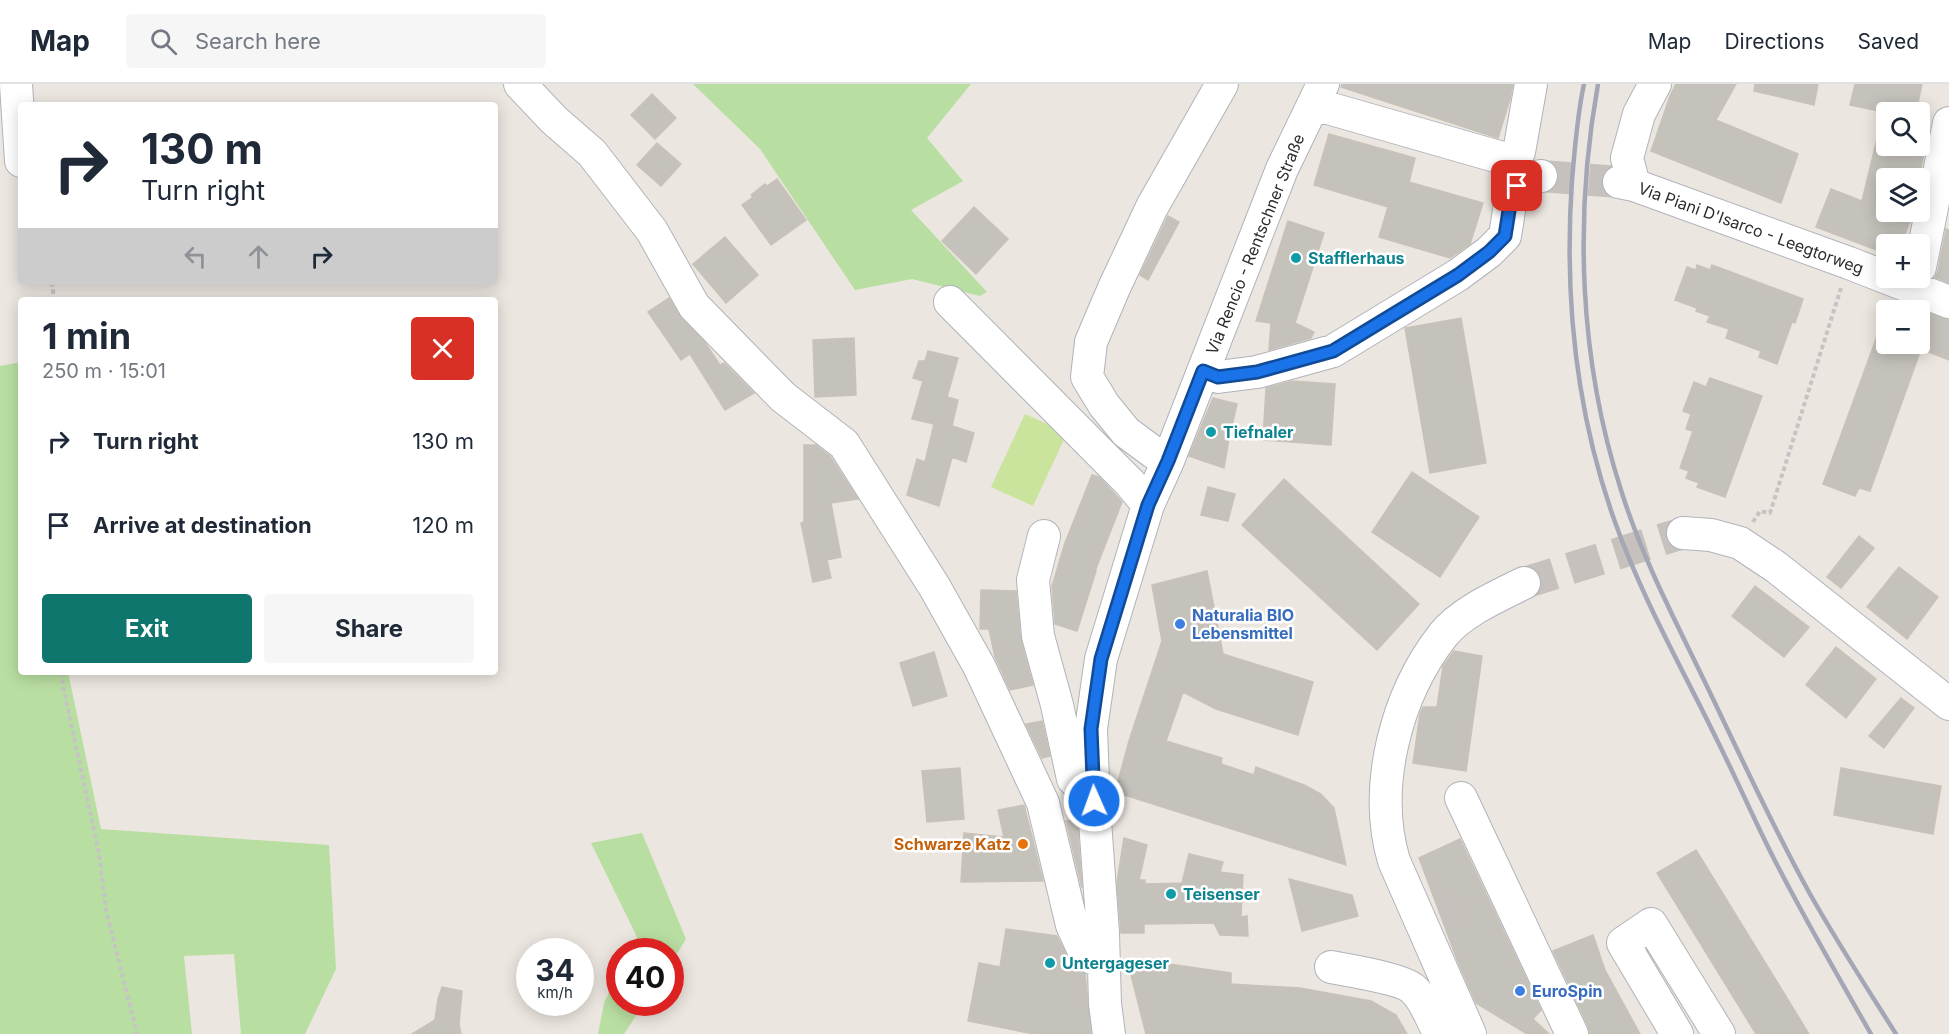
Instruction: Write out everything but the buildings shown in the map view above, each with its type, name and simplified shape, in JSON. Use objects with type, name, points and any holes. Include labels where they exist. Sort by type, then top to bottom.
[{"type":"street","points":[[16,84],[18,115]]},
{"type":"street","points":[[520,84],[554,120],[592,153],[652,231],[694,306],[783,397],[844,444],[934,586],[979,666],[1043,803],[1072,925],[1083,949],[1092,958],[1104,959]]},
{"type":"street","points":[[1168,461],[1126,432],[1104,405],[1087,377],[1091,342],[1152,207],[1222,84]]},
{"type":"street","points":[[1318,94],[1506,159],[1519,152],[1531,84]]},
{"type":"street","name":"Via Piani D'Isarco - Leegtorweg","points":[[1655,84],[1639,114],[1628,158],[1627,184],[1849,263],[1876,269]]},
{"type":"street","name":"Via Rencio - Rentschner Straße","points":[[1109,1034],[1105,1004],[1091,729],[1101,659],[1148,505],[1168,461],[1282,169],[1318,94]]},
{"type":"street","points":[[1927,234],[1949,123]]},
{"type":"street","points":[[1203,371],[1218,377],[1257,372],[1333,351],[1458,275],[1489,252],[1505,236],[1511,198],[1517,186],[1541,176]]},
{"type":"street","name":"Via Piani D'Isarco - Leegtorweg","points":[[1930,287],[1949,302]]},
{"type":"street","points":[[950,302],[1130,483],[1148,505]]},
{"type":"street","points":[[1683,533],[1711,534],[1740,543],[1776,567],[1949,704]]},
{"type":"street","points":[[1044,536],[1033,580],[1038,636],[1057,705],[1073,779],[1094,801]]},
{"type":"street","points":[[1470,1034],[1430,919],[1394,861],[1385,820],[1386,791],[1397,724],[1414,682],[1444,633],[1477,607],[1524,583]]},
{"type":"street","points":[[1461,798],[1572,1034]]},
{"type":"street","points":[[1677,1034],[1623,943],[1651,924],[1719,1034]]},
{"type":"street","points":[[1330,967],[1381,977],[1412,987],[1440,1034]]},
{"type":"path","points":[[1760,511],[1770,513],[1849,263]]},
{"type":"path","points":[[62,675],[99,854],[106,910],[137,1034]]},
{"type":"green space","points":[[693,84],[971,84],[927,138],[963,181],[911,210],[987,292],[980,296],[912,279],[855,290],[760,149]]},
{"type":"green space","points":[[18,363],[18,675],[69,675],[101,829],[329,845],[336,969],[305,1034],[241,1034],[234,954],[184,956],[192,1034],[0,1034],[0,366]]},
{"type":"green space","points":[[1025,414],[1067,433],[1033,506],[991,487]]},
{"type":"green space","points":[[642,833],[686,939],[684,942],[684,938],[636,938],[591,843]]},
{"type":"green space","points":[[606,999],[606,1016],[636,1016],[624,1034],[598,1034]]},
{"type":"tunnel","points":[[1541,176],[1619,182]]},
{"type":"tunnel","points":[[1524,583],[1683,533]]},
{"type":"tunnel","points":[[1441,915],[1460,907]]},
{"type":"railway","points":[[1584,84],[1572,180],[1570,267],[1576,354],[1582,396],[1602,481],[1637,578],[1663,632],[1784,878],[1871,1034]]},
{"type":"railway","points":[[1598,84],[1590,135],[1586,186],[1585,288],[1596,391],[1621,490],[1664,597],[1772,822],[1820,912],[1896,1034]]},
{"type":"place","name":"Stafflerhaus","points":[[1296,258]]},
{"type":"place","name":"Tiefnaler","points":[[1211,432]]},
{"type":"place","name":"Naturalia BIO Lebensmittel","points":[[1180,624]]},
{"type":"place","name":"Schwarze Katz","points":[[1023,844]]},
{"type":"place","name":"Teisenser","points":[[1171,894]]},
{"type":"place","name":"Untergageser","points":[[1050,963]]},
{"type":"place","name":"EuroSpin","points":[[1520,991]]},
{"type":"route","points":[[1094,801],[1091,729],[1101,659],[1148,505],[1203,371],[1218,377],[1257,372],[1333,351],[1458,275],[1489,252],[1505,236],[1511,198],[1517,186]]}]
